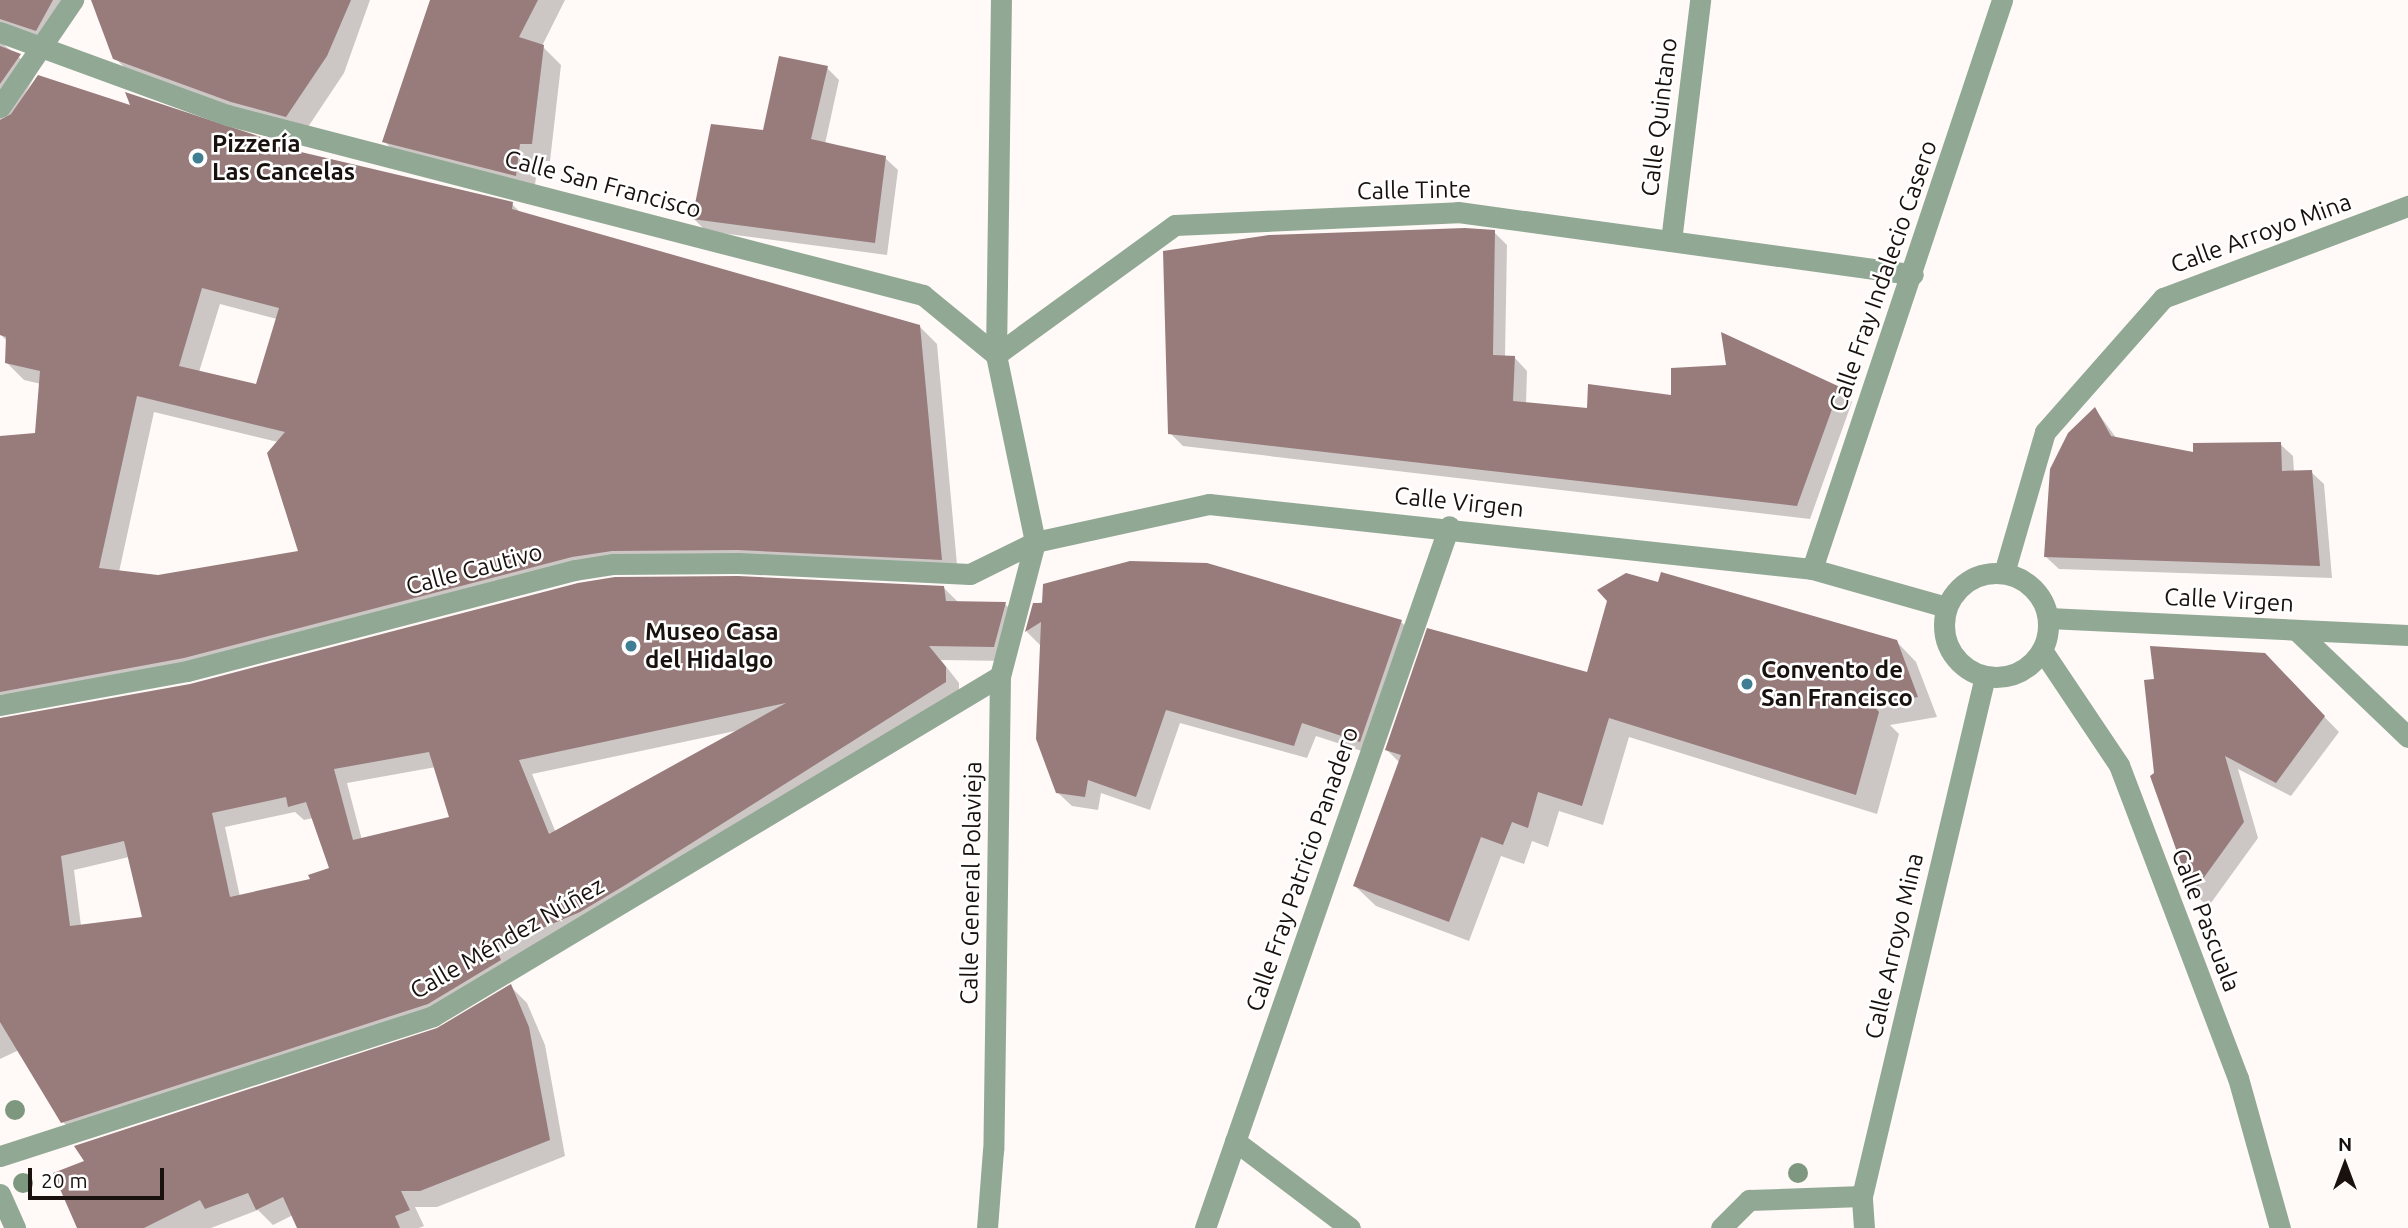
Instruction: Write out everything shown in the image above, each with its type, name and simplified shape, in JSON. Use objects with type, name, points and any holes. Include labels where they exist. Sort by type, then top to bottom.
[{"type":"street","points":[[0,107],[73,0]]},
{"type":"street","points":[[1001,0],[996,355],[1035,542]]},
{"type":"street","name":"Calle Quintano","points":[[1671,241],[1700,0]]},
{"type":"street","name":"Calle Fray Indalecio Casero","points":[[1812,569],[1913,274],[2002,0]]},
{"type":"street","name":"Calle San Francisco","points":[[0,32],[227,115],[923,295],[996,355]]},
{"type":"street","name":"Calle Arroyo Mina","points":[[2004,573],[2045,432],[2163,298],[2408,206]]},
{"type":"street","name":"Calle Tinte","points":[[996,355],[1175,225],[1458,212],[1913,274]]},
{"type":"street","name":"Calle Virgen","points":[[971,574],[1035,542],[1209,504],[1449,526],[1812,569],[1946,607]]},
{"type":"street","name":"Calle Fray Patricio Panadero","points":[[1205,1228],[1449,526]]},
{"type":"street","name":"Calle General Polavieja","points":[[987,1228],[993,1150],[1000,676],[1035,542]]},
{"type":"street","name":"Calle Cautivo","points":[[0,705],[187,671],[575,570],[614,564],[738,563],[971,574]]},
{"type":"street","points":[[2004,573],[2033,588],[2048,618],[2042,650],[2018,673],[1985,676],[1955,658],[1944,634],[1946,607],[1969,580],[2004,573]]},
{"type":"street","name":"Calle Virgen","points":[[2048,618],[2408,635]]},
{"type":"street","points":[[2296,630],[2408,737]]},
{"type":"street","name":"Calle Pascuala","points":[[2042,650],[2119,765],[2238,1078],[2280,1228]]},
{"type":"street","name":"Calle Méndez Núñez","points":[[0,1156],[433,1016],[1000,676]]},
{"type":"street","name":"Calle Arroyo Mina","points":[[1864,1228],[1862,1196],[1985,676]]},
{"type":"street","points":[[1235,1141],[1350,1228]]},
{"type":"street","points":[[0,1194],[15,1228]]},
{"type":"street","points":[[1721,1228],[1749,1200],[1862,1196]]},
{"type":"building","points":[[0,0],[53,0],[36,31],[0,19]]},
{"type":"building","points":[[91,0],[351,0],[327,56],[286,117],[231,102],[113,59]]},
{"type":"building","points":[[430,0],[538,0],[519,37],[544,45],[532,144],[520,144],[516,176],[382,142]]},
{"type":"building","points":[[0,46],[21,54],[0,84]]},
{"type":"building","points":[[779,56],[828,66],[811,139],[886,156],[875,243],[692,219],[711,124],[763,130]]},
{"type":"building","points":[[38,75],[130,105],[125,92],[270,140],[267,144],[513,202],[512,209],[920,325],[942,560],[738,550],[612,551],[572,557],[184,658],[0,692],[0,436],[35,433],[40,371],[5,363],[6,337],[0,335],[0,120],[11,114]],"holes":[[[202,288],[279,308],[256,384],[179,366]],[[137,396],[285,432],[267,453],[298,551],[158,575],[99,568]]]},
{"type":"building","points":[[1465,228],[1495,230],[1493,355],[1515,356],[1513,401],[1587,408],[1588,384],[1671,395],[1671,368],[1726,365],[1721,332],[1840,387],[1797,506],[1168,434],[1163,251],[1269,235]]},
{"type":"building","points":[[2095,407],[2111,436],[2193,452],[2193,443],[2281,442],[2282,471],[2312,470],[2320,566],[2044,557],[2050,469],[2068,433]]},
{"type":"building","points":[[1130,561],[1207,563],[1402,620],[1360,742],[1302,723],[1294,746],[1166,710],[1136,797],[1088,780],[1085,797],[1056,793],[1036,739],[1041,622],[1025,632],[1033,603],[1042,603],[1043,584]]},
{"type":"building","points":[[1661,572],[1897,640],[1918,697],[1872,704],[1879,712],[1856,795],[1609,718],[1582,806],[1538,792],[1528,828],[1512,822],[1503,845],[1481,837],[1449,922],[1353,886],[1401,755],[1385,750],[1427,628],[1587,672],[1607,601],[1597,590],[1626,573],[1658,582]]},
{"type":"building","points":[[738,576],[944,586],[946,601],[1006,602],[994,647],[929,646],[946,667],[946,682],[580,912],[496,948],[501,960],[428,1004],[61,1123],[0,1022],[0,718],[190,684],[578,583],[615,577]],"holes":[[[786,703],[549,834],[519,760]],[[429,752],[449,817],[353,840],[334,769]],[[286,797],[288,807],[306,802],[329,868],[308,875],[310,879],[230,897],[212,813]],[[124,841],[142,917],[70,926],[61,856]]]},
{"type":"building","points":[[2150,646],[2265,653],[2325,716],[2276,783],[2225,756],[2244,822],[2192,894],[2150,776],[2154,773],[2144,680],[2154,679]]},
{"type":"building","points":[[511,984],[529,1027],[550,1140],[420,1191],[401,1191],[410,1210],[395,1216],[400,1228],[297,1228],[283,1197],[256,1210],[248,1193],[205,1209],[200,1200],[144,1228],[77,1228],[53,1173],[84,1161],[74,1146],[437,1028]]},
{"type":"place","name":"Pizzería Las Cancelas","points":[[198,158]]},
{"type":"place","name":"Museo Casa del Hidalgo","points":[[631,646]]},
{"type":"place","name":"Convento de San Francisco","points":[[1747,684]]}]
